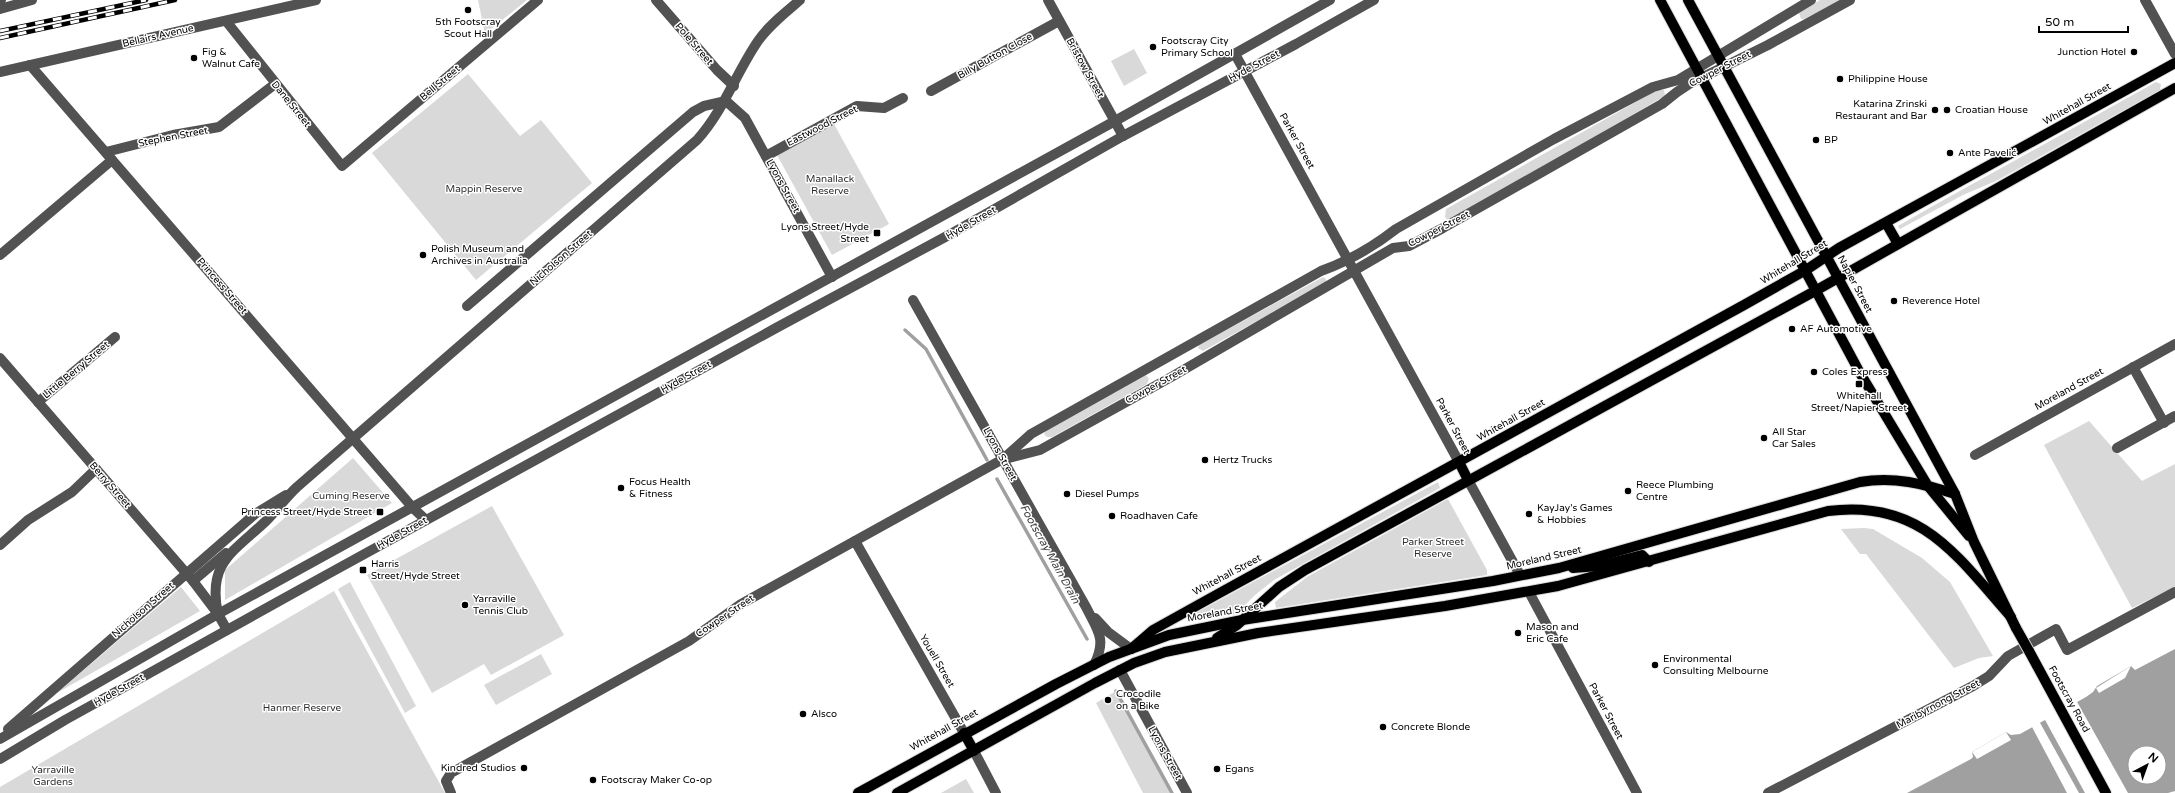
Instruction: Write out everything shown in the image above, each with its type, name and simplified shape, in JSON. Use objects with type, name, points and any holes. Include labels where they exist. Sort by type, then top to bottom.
[{"type":"main road","points":[[1660,0],[1860,373],[1928,486]]},
{"type":"main road","name":"Napier Street","points":[[1688,0],[1955,494]]},
{"type":"main road","name":"Whitehall Street","points":[[858,793],[964,733],[1094,665],[1131,648],[1153,630],[1194,607],[1806,270],[1827,256],[1886,222],[2175,63]]},
{"type":"main road","points":[[1202,644],[1222,635],[1294,576],[1815,291],[2175,88]]},
{"type":"main road","points":[[1886,222],[1898,244]]},
{"type":"main road","name":"Parker Street","points":[[1459,462],[1468,480]]},
{"type":"main road","name":"Moreland Street","points":[[1131,648],[1169,635],[1242,620],[1560,568],[1860,482],[1888,479],[1928,486],[1955,494]]},
{"type":"main road","name":"Footscray Road","points":[[1928,486],[1974,542]]},
{"type":"main road","name":"Footscray Road","points":[[1955,494],[1974,542],[2016,628],[2106,793]]},
{"type":"main road","name":"Footscray Road","points":[[1649,562],[1812,515],[1846,508],[1874,510],[1888,513],[1921,526],[1934,535],[1955,555],[2011,617]]},
{"type":"main road","points":[[1560,568],[1594,567],[1642,555],[1649,562]]},
{"type":"main road","points":[[898,793],[1120,670],[1165,652],[1258,633],[1306,627],[1528,592],[1558,586],[1649,562]]},
{"type":"main road","name":"Parker Street","points":[[1520,575],[1528,592]]},
{"type":"main road","name":"Youell Street","points":[[964,733],[974,752]]},
{"type":"street","points":[[0,9],[32,0]]},
{"type":"street","name":"Bellairs Avenue","points":[[0,72],[316,0]]},
{"type":"street","name":"Bell Street","points":[[342,166],[538,0]]},
{"type":"street","name":"Pole Street","points":[[656,0],[717,70],[734,86]]},
{"type":"street","name":"Nicholson Street","points":[[218,614],[214,594],[217,575],[230,554],[293,491],[688,148],[708,128],[726,101],[759,39],[774,22],[800,0]]},
{"type":"street","name":"Bristow Street","points":[[1048,0],[1123,136]]},
{"type":"street","name":"Hyde Street","points":[[0,739],[218,614],[1115,121],[1330,0]]},
{"type":"street","name":"Hyde Street","points":[[0,759],[65,720],[426,520],[947,236],[1123,136],[1374,0]]},
{"type":"street","name":"Cowper Street","points":[[1003,459],[1040,450],[1173,376],[1393,248],[1409,246],[1566,160],[1662,104],[1718,56],[1785,14],[1811,0]]},
{"type":"street","name":"Cowper Street","points":[[452,793],[446,784],[449,775],[689,641],[741,604],[1003,459],[1031,434],[1321,271],[1349,260],[1376,244],[1396,229],[1554,139],[1653,87],[1724,66],[1795,31],[1850,0]]},
{"type":"street","points":[[2145,0],[2175,54]]},
{"type":"street","points":[[1785,14],[1795,31]]},
{"type":"street","name":"Billy Button Close","points":[[931,91],[1059,20]]},
{"type":"street","name":"Dane Street","points":[[226,21],[342,166]]},
{"type":"street","name":"Parker Street","points":[[1235,54],[1459,462]]},
{"type":"street","name":"Princess Street","points":[[30,65],[413,508],[426,520]]},
{"type":"street","name":"Stephen Street","points":[[0,255],[109,156],[173,135],[219,128],[275,84]]},
{"type":"street","name":"Eastwood Street","points":[[766,156],[857,106],[884,108],[903,98]]},
{"type":"street","points":[[467,306],[693,112],[704,106],[726,101]]},
{"type":"street","name":"Lyons Street","points":[[726,101],[742,114],[832,277]]},
{"type":"street","points":[[886,247],[895,263]]},
{"type":"street","name":"Lyons Street","points":[[913,300],[1086,607],[1102,642],[1101,651],[1094,665]]},
{"type":"street","name":"Little Berry Street","points":[[38,402],[115,337]]},
{"type":"street","name":"Moreland Street","points":[[1975,455],[2175,344]]},
{"type":"street","name":"Berry Street","points":[[0,358],[193,581],[218,614]]},
{"type":"street","points":[[2133,367],[2164,423]]},
{"type":"street","points":[[2117,448],[2175,416]]},
{"type":"street","points":[[0,545],[28,520],[72,492],[96,469]]},
{"type":"street","name":"Parker Street","points":[[1468,480],[1520,575]]},
{"type":"street","name":"Nicholson Street","points":[[0,736],[255,514],[293,491]]},
{"type":"street","points":[[193,581],[251,533]]},
{"type":"street","name":"Youell Street","points":[[855,541],[964,733]]},
{"type":"street","name":"Parker Street","points":[[1528,592],[1637,793]]},
{"type":"street","name":"Maribyrnong Street","points":[[1768,793],[1980,682],[1989,676],[2008,656],[2056,629],[2067,650],[2175,592]]},
{"type":"street","name":"Lyons Street","points":[[1086,607],[1108,632],[1131,648]]},
{"type":"street","points":[[218,614],[227,630]]},
{"type":"street","name":"Lyons Street","points":[[1120,670],[1187,793]]},
{"type":"street","name":"Youell Street","points":[[974,752],[996,793]]},
{"type":"green space","points":[[478,0],[527,0],[485,34]]},
{"type":"green space","points":[[1820,0],[1842,0],[1804,19],[1801,19],[1799,13]]},
{"type":"green space","points":[[1134,49],[1147,73],[1124,86],[1111,61]]},
{"type":"green space","name":"Mappin Reserve","points":[[468,74],[520,136],[541,120],[592,183],[476,280],[372,153]]},
{"type":"green space","points":[[2156,82],[2161,84],[2160,90],[1996,181],[1963,195],[1900,229],[1899,228],[1898,226],[1931,207]]},
{"type":"green space","points":[[1659,89],[1664,90],[1665,95],[1663,97],[1452,220],[1448,220],[1445,217],[1446,209]]},
{"type":"green space","name":"Manallack Reserve","points":[[834,124],[889,224],[832,255],[777,155]]},
{"type":"green space","points":[[1323,277],[1326,279],[1326,283],[1203,351],[1198,348],[1199,345]]},
{"type":"green space","points":[[1146,375],[1149,379],[1147,384],[1052,437],[1047,437],[1044,434],[1046,430]]},
{"type":"green space","points":[[2089,421],[2142,481],[2175,464],[2175,587],[2132,608],[2044,445]]},
{"type":"green space","name":"Cuming Reserve","points":[[353,458],[392,503],[225,600],[225,570]]},
{"type":"green space","points":[[1438,482],[1440,488],[1274,580],[1255,595],[1236,614],[1199,621],[1196,613]]},
{"type":"green space","name":"Parker Street Reserve","points":[[1448,499],[1487,570],[1487,575],[1276,608],[1275,602],[1307,577]]},
{"type":"green space","name":"Yarraville Tennis Club","points":[[492,506],[564,635],[491,675],[484,664],[432,693],[367,575]]},
{"type":"green space","points":[[1841,529],[1873,529],[1922,558],[1950,582],[1993,656],[1979,658],[1954,668],[1866,554],[1860,554]]},
{"type":"green space","points":[[350,582],[416,706],[405,713],[338,589]]},
{"type":"green space","points":[[181,587],[200,611],[57,693]]},
{"type":"green space","name":"Hanmer Reserve","points":[[334,591],[445,793],[0,793],[0,787]]},
{"type":"green space","points":[[541,654],[552,674],[496,705],[484,685]]},
{"type":"green space","points":[[1116,691],[1172,793],[1143,793],[1096,703]]},
{"type":"green space","points":[[966,779],[974,793],[941,793]]},
{"type":"shaded area","points":[[2175,649],[2175,791],[2168,793],[1907,793],[1971,759],[1973,757],[1972,752],[2006,732],[2011,735],[2020,734],[2086,697],[2093,692],[2097,686],[2131,666],[2135,670]]},
{"type":"pier","points":[[2131,666],[2125,678],[2099,693],[2096,688]]},
{"type":"pier","points":[[2076,700],[2128,793],[2085,793],[2044,718]]},
{"type":"pier","points":[[2039,721],[2079,793],[2067,793],[2031,725]]},
{"type":"pier","points":[[2006,732],[2011,740],[1977,759],[1972,752]]},
{"type":"waterway","name":"Footscray Main Drain","points":[[905,330],[926,349],[987,460]]},
{"type":"waterway","name":"Footscray Main Drain","points":[[997,479],[1087,639]]},
{"type":"waterway","name":"Footscray Main Drain","points":[[1116,691],[1172,793]]},
{"type":"railway","points":[[0,31],[146,0]]},
{"type":"railway","points":[[0,38],[175,0]]},
{"type":"place","name":"5th Footscray Scout Hall","points":[[468,10]]},
{"type":"place","name":"Footscray City Primary School","points":[[1153,47]]},
{"type":"place","name":"Junction Hotel","points":[[2134,52]]},
{"type":"place","name":"Fig & Walnut Cafe","points":[[194,58]]},
{"type":"place","name":"Philippine House","points":[[1840,79]]},
{"type":"place","name":"Katarina Zrinski Restaurant and Bar","points":[[1935,110]]},
{"type":"place","name":"Croatian House","points":[[1947,110]]},
{"type":"place","name":"BP","points":[[1816,140]]},
{"type":"place","name":"Ante Pavelić","points":[[1950,153]]},
{"type":"place","name":"Lyons Street/Hyde Street","points":[[877,233]]},
{"type":"place","name":"Polish Museum and Archives in Australia","points":[[423,255]]},
{"type":"place","name":"Reverence Hotel","points":[[1894,301]]},
{"type":"place","name":"AF Automotive","points":[[1792,329]]},
{"type":"place","name":"Coles Express","points":[[1814,372]]},
{"type":"place","name":"Whitehall Street/Napier Street","points":[[1859,384]]},
{"type":"place","name":"All Star Car Sales","points":[[1764,438]]},
{"type":"place","name":"Hertz Trucks","points":[[1205,460]]},
{"type":"place","name":"Focus Health & Fitness","points":[[621,488]]},
{"type":"place","name":"Reece Plumbing Centre","points":[[1628,491]]},
{"type":"place","name":"Diesel Pumps","points":[[1067,494]]},
{"type":"place","name":"Princess Street/Hyde Street","points":[[380,512]]},
{"type":"place","name":"KayJay's Games & Hobbies","points":[[1529,514]]},
{"type":"place","name":"Roadhaven Cafe","points":[[1112,516]]},
{"type":"place","name":"Harris Street/Hyde Street","points":[[363,570]]},
{"type":"place","name":"Yarraville Tennis Club","points":[[465,605]]},
{"type":"place","name":"Mason and Eric Cafe","points":[[1518,633]]},
{"type":"place","name":"Environmental Consulting Melbourne","points":[[1655,665]]},
{"type":"place","name":"Crocodile on a Bike","points":[[1108,700]]},
{"type":"place","name":"Alsco","points":[[803,714]]},
{"type":"place","name":"Concrete Blonde","points":[[1383,727]]},
{"type":"place","name":"Kindred Studios","points":[[524,768]]},
{"type":"place","name":"Egans","points":[[1217,769]]},
{"type":"place","name":"Footscray Maker Co-op","points":[[593,780]]},
{"type":"park label","name":"Yarraville Gardens","points":[[53,776]]}]
